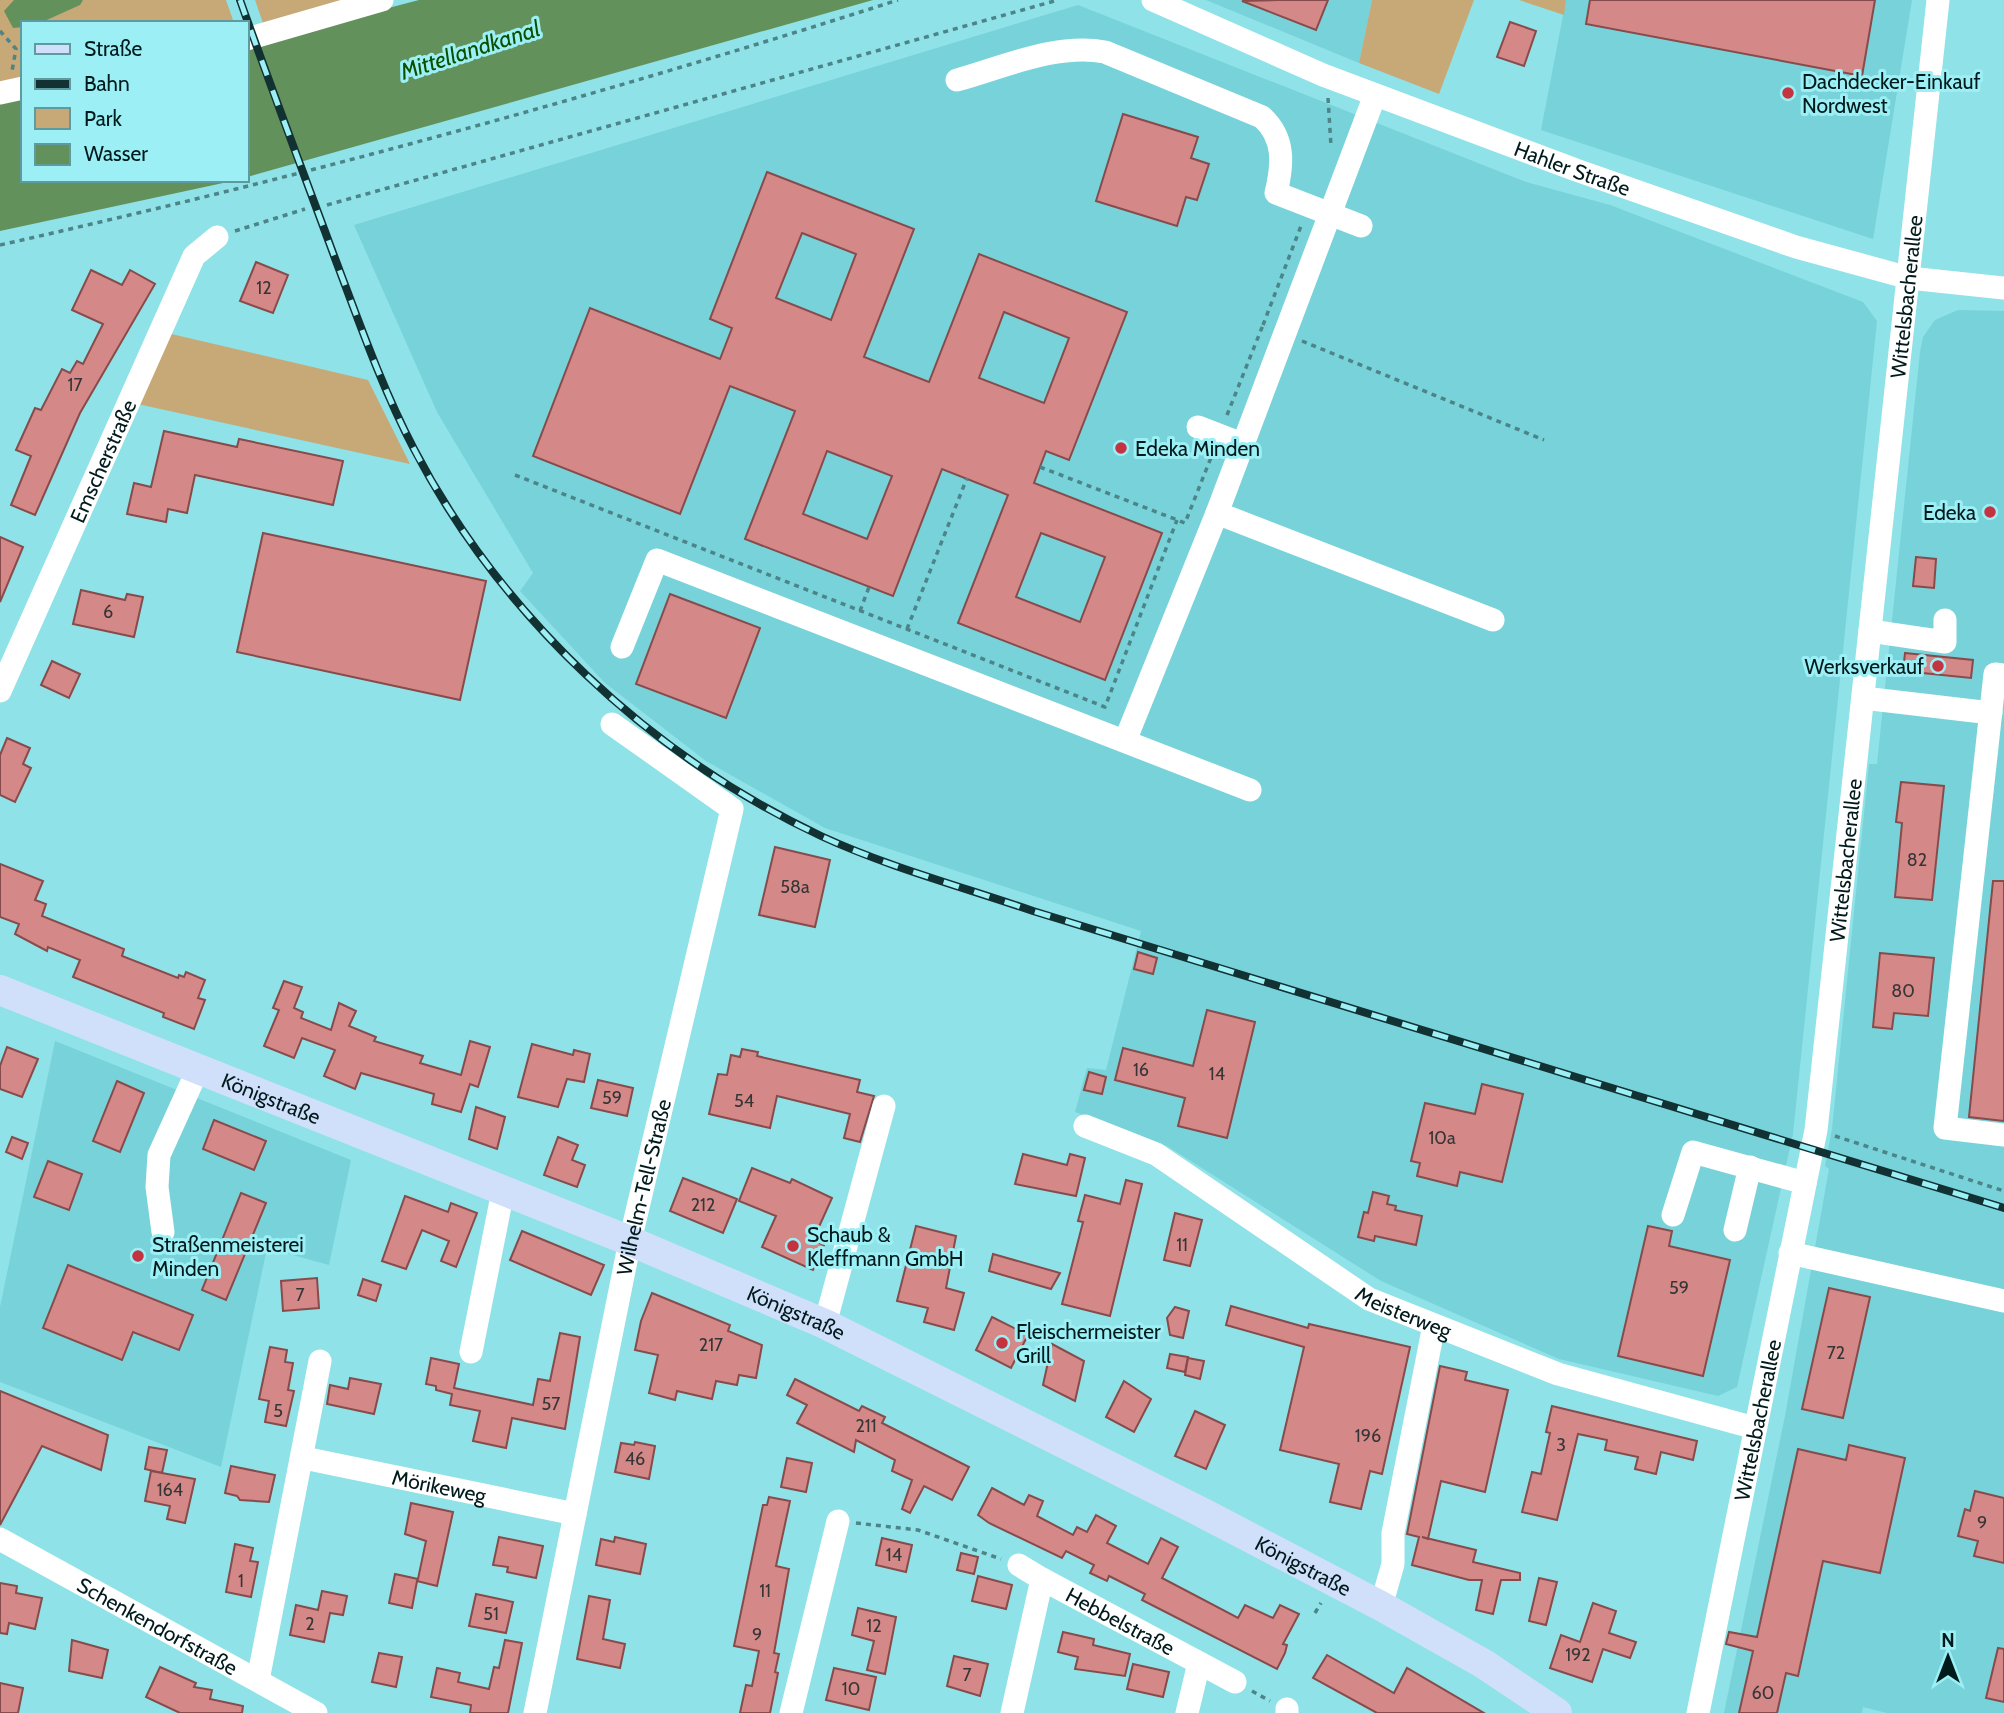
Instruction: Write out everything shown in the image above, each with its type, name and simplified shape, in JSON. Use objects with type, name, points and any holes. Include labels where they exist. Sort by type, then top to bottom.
[{"type":"main road","name":"Königstraße","points":[[0,990],[630,1241],[825,1324],[1203,1513],[1381,1606],[1484,1664],[1557,1713]]},
{"type":"street","points":[[248,39],[382,0]]},
{"type":"street","name":"Hahler Straße","points":[[1153,0],[1375,95],[1576,170],[1796,247],[1909,278],[2004,288]]},
{"type":"street","name":"Wittelsbacherallee","points":[[1698,1713],[1816,1130],[1938,0]]},
{"type":"street","points":[[957,80],[1056,52],[1083,48],[1105,52],[1262,117],[1276,130],[1280,156],[1276,193],[1362,226]]},
{"type":"street","points":[[1125,741],[1217,513],[1375,95]]},
{"type":"street","name":"Emscherstraße","points":[[0,691],[194,256],[217,237]]},
{"type":"street","points":[[1198,427],[1242,444]]},
{"type":"street","points":[[1217,513],[1493,620]]},
{"type":"street","points":[[622,647],[657,560],[1250,790]]},
{"type":"street","points":[[1870,631],[1945,642],[1945,620]]},
{"type":"street","points":[[2004,675],[1995,674],[1945,1128],[2004,1135]]},
{"type":"street","points":[[1863,698],[1991,713]]},
{"type":"street","name":"Wilhelm-Tell-Straße","points":[[536,1713],[630,1241],[732,809],[612,724]]},
{"type":"street","points":[[163,1232],[157,1187],[159,1155],[198,1069]]},
{"type":"street","points":[[825,1324],[884,1106]]},
{"type":"street","name":"Meisterweg","points":[[1085,1126],[1156,1154],[1369,1299],[1558,1374],[1755,1428]]},
{"type":"street","points":[[1673,1215],[1693,1152],[1805,1183]]},
{"type":"street","points":[[1735,1230],[1750,1167]]},
{"type":"street","points":[[471,1352],[503,1191]]},
{"type":"street","points":[[1790,1253],[2004,1301]]},
{"type":"street","points":[[1381,1606],[1393,1564],[1393,1533],[1434,1325]]},
{"type":"street","points":[[258,1680],[304,1458],[320,1361]]},
{"type":"street","name":"Mörikeweg","points":[[304,1458],[575,1514]]},
{"type":"street","points":[[791,1713],[838,1521]]},
{"type":"street","name":"Schenkendorfstraße","points":[[0,1539],[314,1713]]},
{"type":"street","name":"Hebbelstraße","points":[[1019,1565],[1235,1682]]},
{"type":"street","points":[[1012,1713],[1042,1579]]},
{"type":"street","name":"Hebbelstraße","points":[[1186,1713],[1199,1663]]},
{"type":"path","points":[[0,245],[191,202],[402,146],[742,50],[898,0]]},
{"type":"path","points":[[327,205],[1058,0]]},
{"type":"path","points":[[0,32],[16,49],[11,90]]},
{"type":"path","points":[[217,237],[304,209]]},
{"type":"path","points":[[1040,467],[1185,523],[1263,325],[1545,439]]},
{"type":"path","points":[[515,475],[1105,707],[1177,520]]},
{"type":"path","points":[[907,629],[967,478]]},
{"type":"path","points":[[860,611],[869,587]]},
{"type":"path","points":[[1816,1130],[2004,1191]]},
{"type":"path","points":[[838,1521],[918,1530],[1019,1565]]},
{"type":"path","points":[[1235,1682],[1287,1711]]},
{"type":"shaded area","points":[[1206,0],[1372,0],[1359,63]]},
{"type":"shaded area","points":[[1566,0],[1912,0],[1873,239],[1541,130]]},
{"type":"shaded area","points":[[1078,5],[1526,182],[1610,205],[1863,302],[1877,321],[1793,1134],[1737,1387],[1718,1396],[1559,1359],[1381,1281],[1167,1146],[1075,1112],[1087,1068],[1106,1070],[1141,931],[825,828],[706,761],[605,683],[520,591],[533,573],[437,412],[354,225]]},
{"type":"shaded area","points":[[1958,310],[2004,311],[2004,1713],[1887,1713],[1863,1707],[1862,1713],[1724,1713],[1785,1416],[1829,1169],[1825,1166],[1832,1129],[1869,764],[1877,764],[1920,352],[1923,337],[1935,320]]},
{"type":"shaded area","name":"Straßenmeisterei Minden","points":[[55,1041],[351,1160],[329,1265],[267,1248],[221,1467],[0,1382],[0,1307]]},
{"type":"green space","points":[[0,0],[226,0],[233,21],[21,21],[21,81],[0,85]]},
{"type":"green space","points":[[255,0],[358,0],[264,26]]},
{"type":"green space","points":[[1372,0],[1474,0],[1439,94],[1359,63]]},
{"type":"green space","points":[[1519,0],[1566,0],[1564,15]]},
{"type":"green space","points":[[167,333],[368,380],[410,464],[133,403]]},
{"type":"water","points":[[14,0],[83,0],[80,5],[44,21],[21,21],[21,27],[13,28],[4,11]]},
{"type":"water","name":"Mittellandkanal","points":[[419,0],[873,0],[248,177],[248,45]]},
{"type":"water","points":[[21,99],[21,182],[228,182],[0,231],[0,104]]},
{"type":"building","points":[[1328,0],[1316,30],[1242,1]]},
{"type":"building","points":[[1590,0],[1875,0],[1862,76],[1586,24]]},
{"type":"building","points":[[1510,22],[1536,31],[1524,66],[1497,57]]},
{"type":"building","points":[[1123,114],[1198,137],[1191,158],[1209,164],[1197,200],[1186,197],[1177,226],[1096,201]]},
{"type":"building","points":[[767,172],[914,229],[864,357],[929,382],[979,254],[1127,312],[1069,460],[1046,451],[1034,483],[1162,533],[1105,680],[958,623],[1008,495],[942,469],[893,596],[745,539],[795,411],[730,386],[680,514],[533,456],[590,308],[720,359],[732,328],[710,319]],"holes":[[[802,233],[856,254],[831,320],[776,298]],[[1004,312],[1069,338],[1044,403],[979,378]],[[827,451],[892,476],[867,539],[803,514]],[[1041,533],[1105,557],[1080,622],[1016,597]]]},
{"type":"building","points":[[256,262],[288,275],[273,313],[240,301]]},
{"type":"building","points":[[91,270],[122,285],[130,270],[155,284],[80,413],[35,515],[11,505],[31,456],[16,450],[35,408],[41,410],[62,369],[70,373],[77,361],[83,364],[103,324],[72,310]]},
{"type":"building","points":[[164,431],[237,447],[239,439],[343,461],[333,505],[195,475],[187,513],[168,509],[166,522],[127,514],[134,483],[151,487]]},
{"type":"building","points":[[263,533],[486,581],[460,700],[237,652]]},
{"type":"building","points":[[0,537],[23,547],[0,602]]},
{"type":"building","points":[[1916,557],[1936,559],[1934,588],[1913,586]]},
{"type":"building","points":[[81,590],[125,600],[127,594],[143,597],[134,637],[73,624]]},
{"type":"building","points":[[670,594],[760,628],[726,718],[636,684]]},
{"type":"building","name":"Werksverkauf","points":[[1905,653],[1973,660],[1971,678],[1903,671]]},
{"type":"building","points":[[52,661],[80,674],[69,698],[41,685]]},
{"type":"building","points":[[7,738],[30,748],[23,764],[31,768],[15,802],[0,795],[0,755]]},
{"type":"building","points":[[1901,782],[1944,786],[1932,900],[1895,897],[1902,823],[1896,822]]},
{"type":"building","points":[[775,847],[830,860],[815,927],[759,915]]},
{"type":"building","points":[[0,864],[43,881],[35,900],[46,904],[42,916],[124,949],[122,956],[178,978],[179,975],[184,977],[186,972],[205,980],[198,998],[205,1000],[194,1029],[163,1017],[164,1013],[73,977],[80,960],[48,947],[47,951],[15,934],[19,924],[0,917]]},
{"type":"building","points":[[1993,881],[2004,881],[2004,1121],[1969,1117]]},
{"type":"building","points":[[1138,952],[1157,958],[1153,974],[1134,969]]},
{"type":"building","points":[[1880,953],[1934,958],[1928,1016],[1894,1013],[1892,1029],[1873,1027]]},
{"type":"building","points":[[284,981],[302,987],[294,1008],[303,1012],[301,1018],[331,1030],[339,1003],[356,1011],[349,1026],[376,1037],[374,1041],[423,1056],[420,1063],[461,1075],[470,1041],[490,1047],[478,1087],[470,1084],[461,1112],[432,1104],[434,1094],[361,1073],[355,1089],[324,1076],[335,1050],[302,1038],[294,1058],[264,1046],[279,1010],[273,1008]]},
{"type":"building","points":[[1207,1010],[1255,1022],[1227,1138],[1178,1126],[1185,1098],[1115,1080],[1123,1048],[1193,1066]]},
{"type":"building","points":[[532,1044],[573,1055],[574,1050],[590,1054],[584,1082],[567,1079],[558,1107],[518,1097]]},
{"type":"building","points":[[7,1047],[38,1059],[22,1097],[0,1089],[0,1066]]},
{"type":"building","points":[[742,1049],[758,1052],[757,1056],[860,1080],[857,1092],[874,1096],[860,1142],[844,1138],[850,1114],[777,1096],[770,1128],[709,1114],[718,1074],[727,1075],[731,1055],[740,1057]]},
{"type":"building","points":[[1089,1072],[1106,1077],[1102,1094],[1084,1090]]},
{"type":"building","points":[[598,1080],[633,1088],[627,1116],[591,1108]]},
{"type":"building","points":[[117,1081],[144,1093],[120,1152],[93,1141]]},
{"type":"building","points":[[1482,1084],[1523,1094],[1502,1182],[1460,1172],[1457,1186],[1417,1176],[1420,1163],[1411,1161],[1425,1103],[1475,1114]]},
{"type":"building","points":[[476,1107],[505,1117],[497,1149],[469,1139]]},
{"type":"building","points":[[214,1120],[266,1141],[254,1170],[203,1149]]},
{"type":"building","points":[[12,1137],[28,1143],[22,1159],[6,1152]]},
{"type":"building","points":[[558,1137],[578,1145],[572,1160],[585,1165],[577,1187],[544,1175]]},
{"type":"building","points":[[1023,1154],[1067,1165],[1070,1154],[1085,1158],[1076,1196],[1015,1184]]},
{"type":"building","points":[[48,1161],[82,1174],[69,1210],[34,1197]]},
{"type":"building","points":[[752,1168],[790,1183],[792,1179],[832,1198],[813,1240],[824,1245],[813,1270],[762,1247],[776,1216],[739,1201]]},
{"type":"building","points":[[683,1178],[737,1199],[723,1233],[670,1211]]},
{"type":"building","points":[[1126,1180],[1142,1184],[1110,1316],[1062,1304],[1083,1222],[1078,1221],[1085,1195],[1120,1204]]},
{"type":"building","points":[[1373,1192],[1389,1196],[1387,1204],[1396,1206],[1395,1210],[1422,1216],[1416,1245],[1375,1236],[1374,1241],[1358,1237],[1364,1212],[1368,1213]]},
{"type":"building","points":[[241,1193],[266,1203],[226,1300],[202,1290]]},
{"type":"building","points":[[405,1196],[448,1212],[451,1203],[477,1213],[456,1267],[441,1261],[449,1241],[422,1230],[406,1269],[382,1261]]},
{"type":"building","points":[[1175,1213],[1202,1220],[1190,1266],[1164,1260]]},
{"type":"building","points":[[916,1226],[956,1236],[946,1288],[964,1293],[954,1330],[924,1322],[928,1308],[897,1301]]},
{"type":"building","points":[[1648,1226],[1672,1231],[1669,1246],[1730,1260],[1703,1376],[1618,1356]]},
{"type":"building","points":[[522,1231],[604,1265],[591,1295],[510,1260]]},
{"type":"building","points":[[993,1254],[1060,1273],[1051,1289],[989,1271]]},
{"type":"building","points":[[68,1265],[193,1315],[179,1350],[133,1332],[122,1360],[43,1328]]},
{"type":"building","points":[[317,1278],[319,1308],[283,1311],[281,1281]]},
{"type":"building","points":[[363,1279],[381,1285],[376,1301],[358,1295]]},
{"type":"building","points":[[1829,1288],[1870,1297],[1843,1418],[1802,1409]]},
{"type":"building","points":[[652,1293],[730,1325],[728,1331],[762,1345],[756,1378],[739,1375],[737,1385],[716,1381],[712,1399],[677,1391],[675,1400],[649,1393],[658,1355],[635,1350],[641,1321]]},
{"type":"building","points":[[1231,1306],[1308,1328],[1309,1324],[1410,1347],[1382,1474],[1370,1471],[1361,1509],[1330,1502],[1339,1464],[1280,1450],[1304,1347],[1226,1325]]},
{"type":"building","points":[[1175,1307],[1189,1311],[1183,1338],[1170,1335],[1167,1318]]},
{"type":"building","name":"Fleischermeister Grill","points":[[992,1317],[1028,1335],[1011,1368],[976,1350]]},
{"type":"building","points":[[560,1333],[580,1337],[565,1429],[512,1418],[506,1448],[473,1441],[480,1411],[450,1405],[452,1394],[426,1384],[431,1358],[459,1364],[454,1388],[533,1405],[538,1379],[550,1381]]},
{"type":"building","points":[[1052,1344],[1084,1361],[1075,1401],[1043,1385]]},
{"type":"building","points":[[270,1347],[287,1350],[285,1362],[293,1363],[288,1390],[294,1391],[286,1426],[265,1422],[269,1401],[259,1399]]},
{"type":"building","points":[[1170,1354],[1188,1357],[1185,1372],[1167,1368]]},
{"type":"building","points":[[1188,1358],[1204,1361],[1200,1379],[1185,1375]]},
{"type":"building","points":[[1440,1366],[1467,1372],[1465,1380],[1508,1390],[1485,1492],[1441,1481],[1428,1538],[1476,1550],[1473,1562],[1520,1573],[1520,1580],[1501,1580],[1493,1614],[1476,1610],[1482,1580],[1469,1580],[1412,1565],[1419,1537],[1407,1534]]},
{"type":"building","points":[[350,1378],[381,1384],[374,1414],[327,1404],[330,1385],[348,1389]]},
{"type":"building","points":[[795,1379],[859,1411],[862,1406],[885,1417],[882,1423],[969,1467],[952,1500],[924,1486],[910,1513],[902,1509],[912,1480],[892,1471],[895,1460],[856,1440],[854,1452],[797,1423],[807,1405],[787,1395]]},
{"type":"building","points":[[1124,1381],[1151,1399],[1134,1432],[1106,1417]]},
{"type":"building","points":[[0,1391],[108,1435],[101,1470],[42,1446],[0,1525]]},
{"type":"building","points":[[1552,1406],[1697,1441],[1693,1460],[1661,1452],[1656,1474],[1635,1469],[1638,1457],[1605,1450],[1607,1440],[1578,1434],[1557,1520],[1522,1512],[1532,1472],[1541,1474],[1550,1433],[1546,1432]]},
{"type":"building","points":[[1195,1411],[1225,1425],[1206,1469],[1175,1456]]},
{"type":"building","points":[[635,1442],[655,1446],[649,1479],[615,1472],[621,1443],[634,1445]]},
{"type":"building","points":[[1849,1445],[1905,1458],[1880,1573],[1823,1561],[1798,1676],[1786,1673],[1777,1713],[1739,1713],[1753,1651],[1726,1644],[1729,1632],[1757,1637],[1798,1449],[1846,1460]]},
{"type":"building","points":[[149,1447],[167,1450],[162,1473],[145,1469]]},
{"type":"building","points":[[787,1458],[812,1463],[806,1492],[781,1487]]},
{"type":"building","points":[[231,1466],[275,1475],[269,1502],[240,1500],[237,1496],[225,1493]]},
{"type":"building","points":[[151,1471],[195,1479],[185,1523],[167,1519],[170,1506],[145,1501]]},
{"type":"building","points":[[992,1488],[1024,1505],[1029,1495],[1043,1501],[1037,1516],[1073,1535],[1077,1527],[1087,1532],[1096,1515],[1116,1526],[1107,1543],[1148,1564],[1161,1538],[1178,1547],[1162,1578],[1238,1618],[1245,1605],[1273,1618],[1280,1605],[1299,1614],[1283,1644],[1287,1645],[1277,1669],[1142,1600],[1145,1594],[1109,1576],[1107,1581],[1090,1573],[1094,1565],[1066,1551],[1062,1558],[989,1523],[978,1515]]},
{"type":"building","points":[[1975,1491],[2004,1498],[2004,1563],[1974,1556],[1978,1541],[1958,1536],[1965,1509],[1970,1511]]},
{"type":"building","points":[[769,1497],[790,1501],[776,1566],[789,1569],[774,1653],[779,1654],[775,1672],[778,1673],[770,1713],[740,1713],[746,1685],[752,1686],[759,1651],[734,1646],[763,1505],[767,1505]]},
{"type":"building","points":[[411,1503],[453,1512],[437,1586],[417,1581],[412,1608],[389,1603],[395,1574],[418,1579],[426,1541],[405,1534]]},
{"type":"building","points":[[499,1537],[543,1546],[536,1578],[507,1572],[508,1567],[493,1565]]},
{"type":"building","points":[[615,1537],[646,1544],[640,1574],[596,1565],[601,1539],[614,1542]]},
{"type":"building","points":[[882,1538],[912,1545],[906,1572],[876,1565]]},
{"type":"building","points":[[235,1544],[253,1548],[250,1561],[258,1562],[251,1597],[226,1592]]},
{"type":"building","points":[[961,1553],[978,1557],[974,1574],[957,1570]]},
{"type":"building","points":[[978,1576],[1012,1585],[1006,1609],[972,1601]]},
{"type":"building","points":[[1539,1578],[1557,1582],[1546,1625],[1529,1621]]},
{"type":"building","points":[[0,1583],[17,1586],[16,1593],[42,1598],[35,1629],[9,1623],[7,1634],[0,1633]]},
{"type":"building","points":[[322,1591],[347,1596],[343,1615],[330,1613],[324,1642],[290,1635],[296,1605],[318,1610]]},
{"type":"building","points":[[476,1594],[513,1602],[506,1633],[469,1626]]},
{"type":"building","points":[[589,1596],[610,1600],[603,1639],[625,1644],[620,1668],[577,1659]]},
{"type":"building","points":[[1593,1603],[1616,1611],[1609,1633],[1636,1642],[1630,1658],[1603,1649],[1592,1682],[1550,1668],[1561,1635],[1580,1642]]},
{"type":"building","points":[[858,1608],[896,1617],[885,1674],[867,1670],[874,1641],[852,1635]]},
{"type":"building","points":[[1063,1632],[1094,1639],[1093,1645],[1130,1654],[1125,1676],[1075,1669],[1078,1657],[1058,1652]]},
{"type":"building","points":[[72,1640],[108,1650],[102,1678],[69,1671]]},
{"type":"building","points":[[505,1640],[522,1643],[508,1713],[470,1713],[471,1705],[431,1697],[437,1668],[460,1673],[458,1682],[489,1689],[494,1667],[499,1668]]},
{"type":"building","points":[[1998,1648],[2004,1649],[2004,1702],[1986,1698]]},
{"type":"building","points":[[379,1653],[402,1657],[396,1687],[372,1682]]},
{"type":"building","points":[[1327,1655],[1394,1693],[1407,1668],[1484,1713],[1377,1713],[1313,1678]]},
{"type":"building","points":[[954,1656],[988,1664],[980,1696],[947,1686]]},
{"type":"building","points":[[1133,1664],[1169,1672],[1163,1697],[1127,1689]]},
{"type":"building","points":[[160,1667],[196,1683],[194,1687],[212,1690],[210,1699],[243,1706],[242,1713],[180,1713],[146,1697]]},
{"type":"building","points":[[834,1668],[876,1677],[869,1710],[826,1700]]},
{"type":"building","points":[[0,1683],[23,1688],[18,1713],[0,1713]]},
{"type":"railway","points":[[240,0],[248,21]]},
{"type":"railway","points":[[248,22],[380,377],[414,449],[449,510],[490,569],[536,624],[586,675],[640,722],[698,765],[758,803],[821,836],[926,876],[2004,1208]]},
{"type":"place","name":"Dachdecker-Einkauf Nordwest","points":[[1788,93]]},
{"type":"place","name":"Edeka Minden","points":[[1121,448]]},
{"type":"place","name":"Edeka","points":[[1990,512]]},
{"type":"place","name":"Werksverkauf","points":[[1938,666]]},
{"type":"place","name":"Schaub & Kleffmann GmbH","points":[[793,1246]]},
{"type":"place","name":"Straßenmeisterei Minden","points":[[138,1256]]},
{"type":"place","name":"Fleischermeister Grill","points":[[1002,1343]]}]
